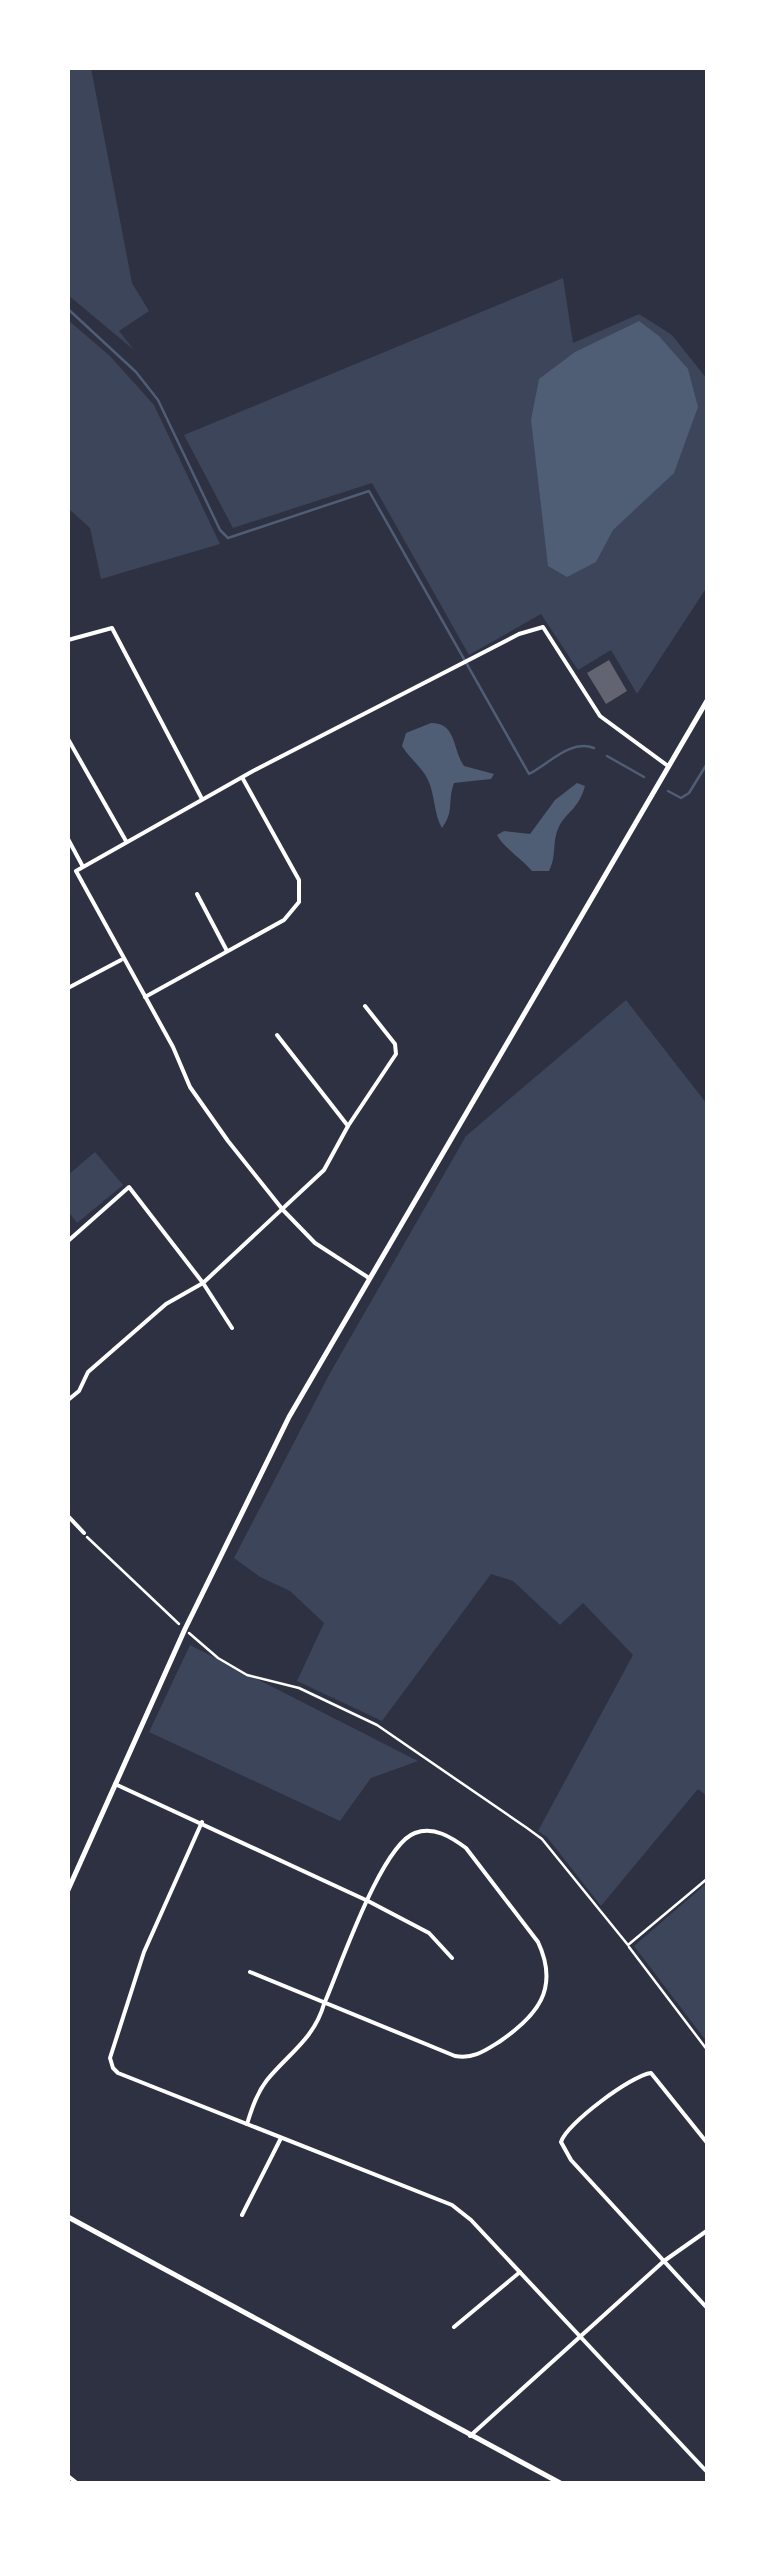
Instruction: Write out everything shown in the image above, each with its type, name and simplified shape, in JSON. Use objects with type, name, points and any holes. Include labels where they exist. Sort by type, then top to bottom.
[{"type":"street","points":[[369,1278],[315,1244],[283,1210],[196,1096],[76,871],[202,799],[519,634],[543,627],[600,716],[668,766]]},
{"type":"street","points":[[68,640],[112,628],[202,799]]},
{"type":"street","points":[[68,1890],[184,1629],[289,1417],[708,698]]},
{"type":"street","points":[[68,738],[126,842]]},
{"type":"street","points":[[145,997],[295,911],[300,893],[288,857],[243,778]]},
{"type":"street","points":[[68,839],[83,866]]},
{"type":"street","points":[[197,894],[227,951]]},
{"type":"street","points":[[68,988],[122,959]]},
{"type":"street","points":[[68,1400],[88,1372],[166,1304],[203,1284],[324,1170],[396,1054],[395,1044],[365,1006]]},
{"type":"street","points":[[277,1035],[348,1126]]},
{"type":"street","points":[[68,1241],[128,1187],[232,1328]]},
{"type":"street","points":[[68,1516],[84,1534]]},
{"type":"street","points":[[115,1784],[368,1901],[429,1933],[452,1958]]},
{"type":"street","points":[[202,1822],[144,1952],[110,2058],[113,2068],[452,2205],[708,2473]]},
{"type":"street","points":[[247,2124],[257,2096],[268,2080],[306,2040],[324,2004],[388,1858],[399,1842],[415,1833],[430,1830],[450,1836],[466,1848],[538,1942],[548,1974],[538,2008],[520,2026],[469,2058],[454,2056],[324,2004],[250,1972]]},
{"type":"street","points":[[708,2144],[651,2073],[632,2079],[563,2134],[561,2142],[571,2160],[708,2308]]},
{"type":"street","points":[[242,2216],[282,2138]]},
{"type":"street","points":[[68,2217],[562,2484]]},
{"type":"street","points":[[470,2436],[664,2261],[708,2230]]},
{"type":"street","points":[[454,2327],[520,2272]]},
{"type":"street","points":[[68,2476],[74,2482]]},
{"type":"path","points":[[84,1534],[218,1658],[248,1675],[299,1688],[377,1725],[542,1839],[708,2050]]},
{"type":"path","points":[[628,1945],[708,1878]]},
{"type":"shaded area","points":[[68,68],[91,68],[132,283],[149,311],[119,331],[134,350],[68,295]]},
{"type":"shaded area","points":[[563,278],[573,343],[639,314],[672,335],[707,379],[707,587],[637,694],[611,650],[578,670],[541,614],[469,655],[372,483],[233,528],[184,435]]},
{"type":"shaded area","points":[[68,320],[110,356],[154,405],[220,544],[101,579],[90,528],[68,508]]},
{"type":"shaded area","points":[[639,321],[659,336],[688,369],[698,407],[674,473],[613,530],[596,562],[567,577],[548,566],[531,420],[539,379],[575,352]]},
{"type":"shaded area","points":[[431,723],[450,732],[464,766],[494,774],[491,779],[454,783],[442,828],[428,780],[402,746],[406,733]]},
{"type":"shaded area","points":[[577,783],[585,786],[558,829],[549,871],[532,871],[497,835],[504,831],[530,834],[555,800]]},
{"type":"shaded area","points":[[626,1000],[707,1104],[708,1797],[698,1789],[601,1906],[547,1837],[538,1831],[633,1655],[583,1603],[560,1625],[513,1581],[491,1574],[382,1721],[297,1681],[324,1623],[290,1591],[260,1577],[234,1558],[330,1373],[466,1136]]},
{"type":"shaded area","points":[[95,1152],[123,1185],[77,1223],[68,1211],[68,1175]]},
{"type":"shaded area","points":[[190,1645],[418,1761],[371,1778],[340,1821],[149,1732]]},
{"type":"shaded area","points":[[707,1883],[707,2042],[634,1946]]},
{"type":"building","points":[[609,660],[627,691],[606,704],[587,673]]},
{"type":"waterway","points":[[68,309],[136,372],[158,400],[220,530],[228,538],[369,491],[529,774],[568,750],[594,748]]},
{"type":"waterway","points":[[607,756],[644,777]]},
{"type":"waterway","points":[[668,791],[681,798],[689,793],[708,762]]}]
